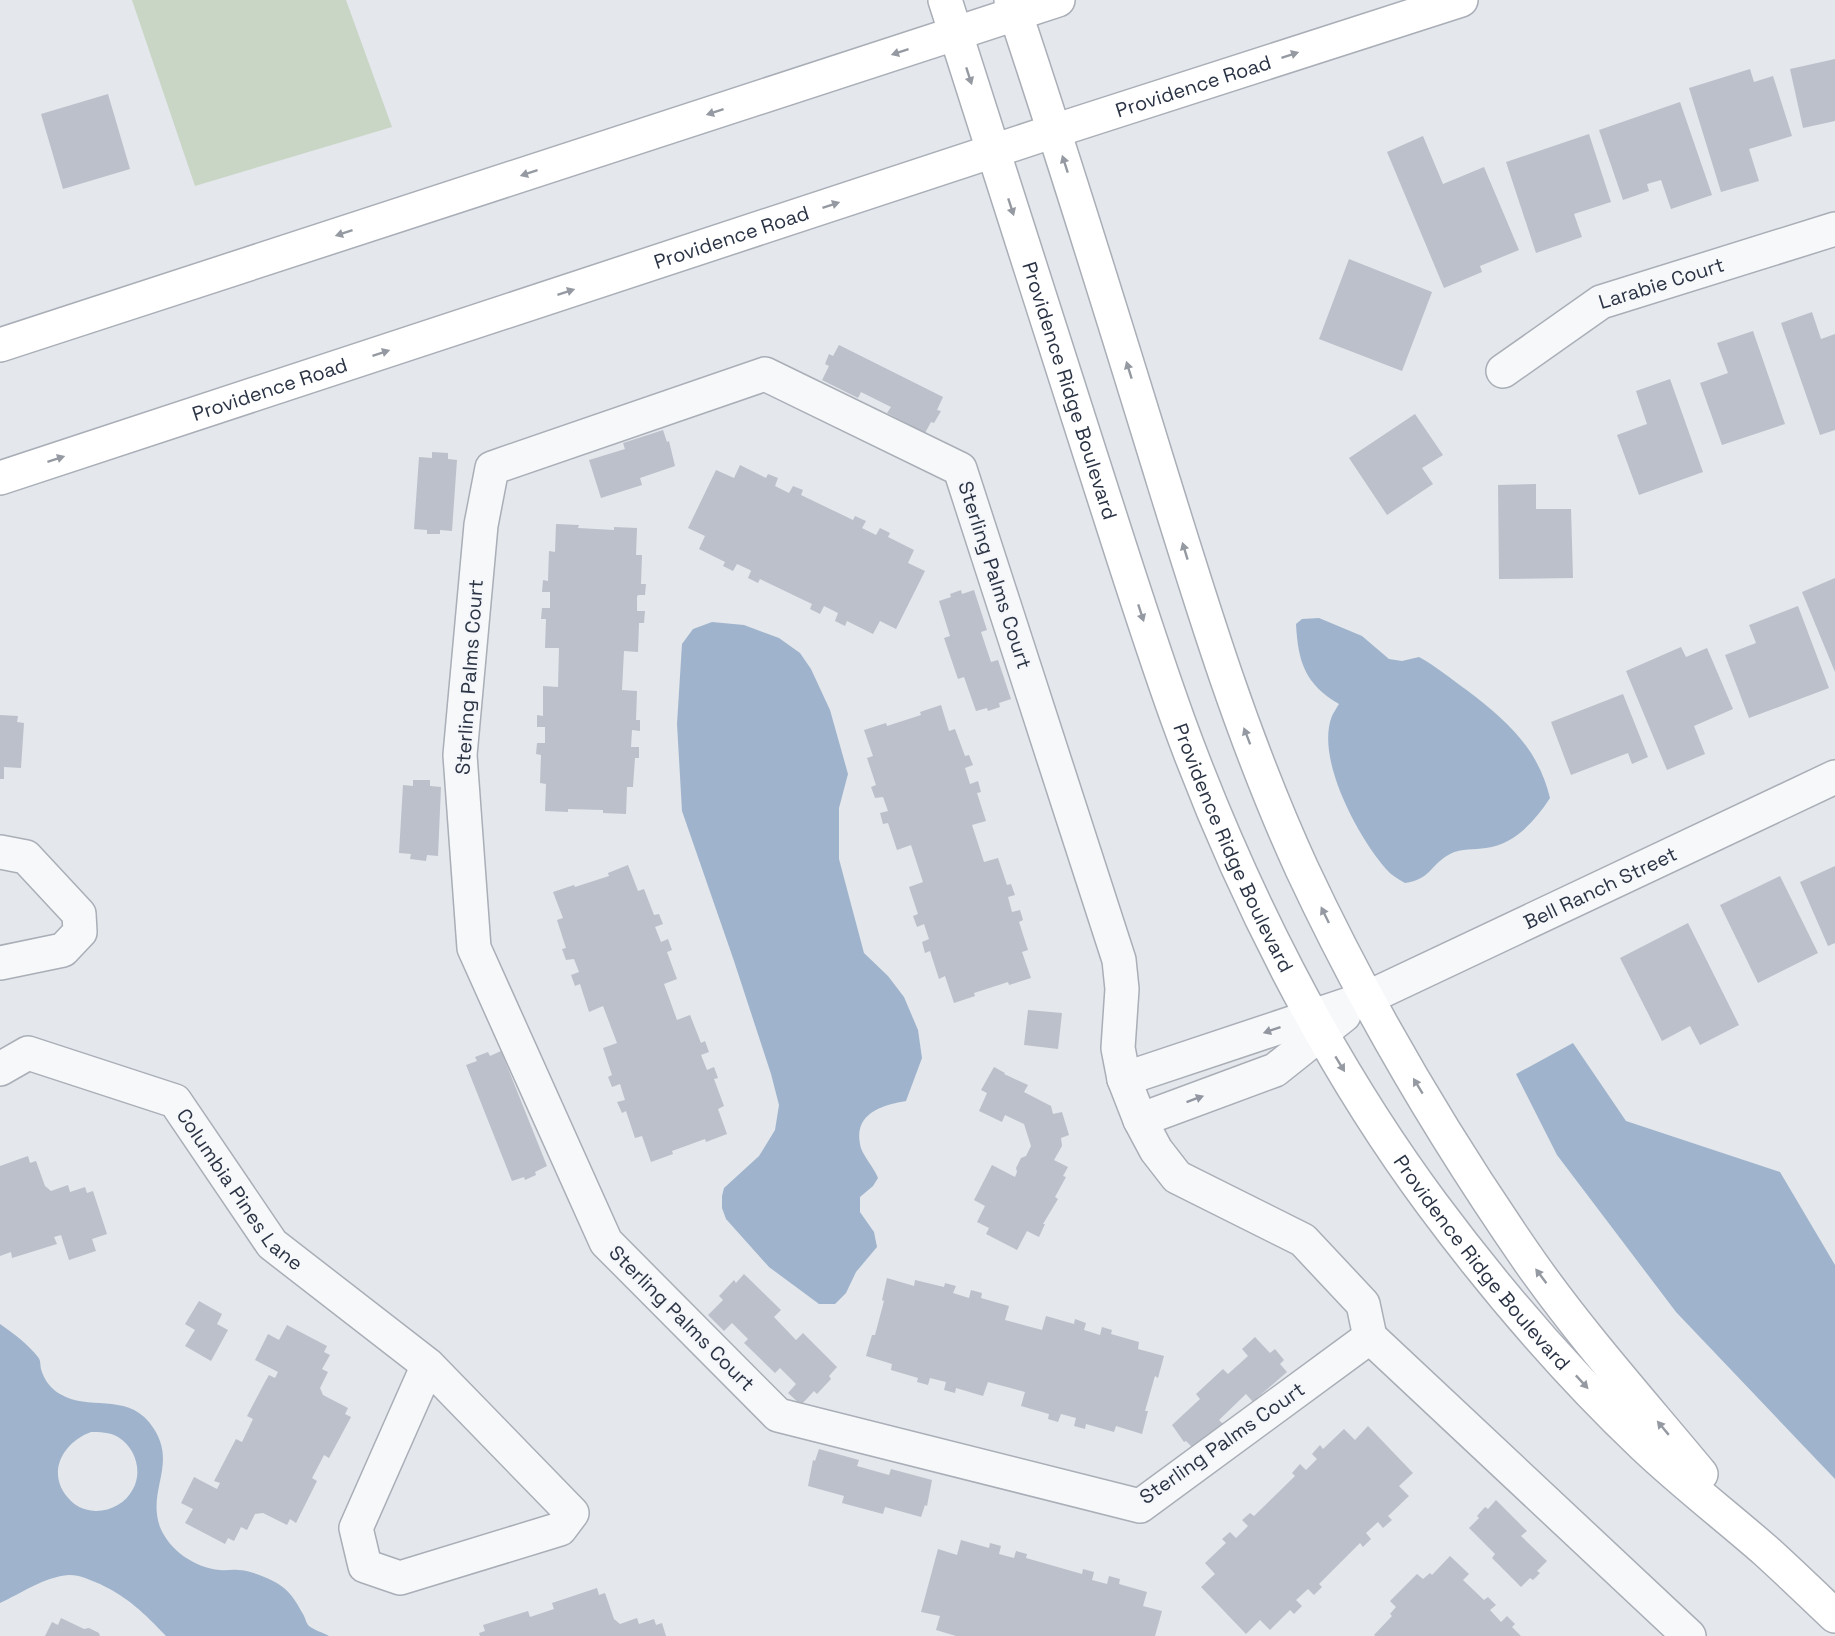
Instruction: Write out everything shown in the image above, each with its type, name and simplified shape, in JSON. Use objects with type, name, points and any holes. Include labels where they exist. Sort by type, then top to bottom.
[{"type":"street","name":"Providence Ridge Boulevard","points":[[945,0],[1136,597],[1179,723],[1219,824],[1276,946],[1317,1025],[1399,1158],[1461,1242],[1504,1294],[1597,1398],[1645,1447],[1768,1553],[1835,1616]]},
{"type":"street","points":[[0,345],[956,34],[1013,7],[1058,0]]},
{"type":"street","name":"Providence Road","points":[[0,478],[1054,131],[1461,0]]},
{"type":"street","name":"Providence Ridge Boulevard","points":[[1013,7],[1205,615],[1235,703],[1270,794],[1302,868],[1367,998],[1448,1136],[1532,1264],[1592,1345],[1768,1553]]},
{"type":"street","name":"Larabie Court","points":[[1503,371],[1601,302],[1835,229]]},
{"type":"street","name":"Sterling Palms Court","points":[[765,374],[960,469],[1119,960],[1122,989],[1118,1048],[1124,1079],[1140,1120],[1156,1150],[1178,1177],[1303,1240],[1363,1304],[1370,1337],[1140,1506],[778,1415],[606,1242],[474,948],[460,755],[481,525],[492,468],[765,374]]},
{"type":"street","name":"Bell Ranch Street","points":[[1367,998],[1835,777]]},
{"type":"street","points":[[0,852],[26,857],[79,914],[80,932],[63,951],[0,963]]},
{"type":"street","points":[[1124,1079],[1317,1025],[1367,998]]},
{"type":"street","points":[[1140,1120],[1275,1070],[1317,1025]]},
{"type":"street","name":"Columbia Pines Lane","points":[[0,1069],[28,1053],[175,1101],[272,1244],[428,1365],[572,1513],[560,1529],[400,1578],[365,1566],[356,1528],[428,1365]]},
{"type":"street","points":[[1370,1337],[1689,1636]]},
{"type":"green space","points":[[132,0],[346,0],[392,127],[195,186]]},
{"type":"water","points":[[1319,618],[1362,636],[1389,659],[1402,661],[1419,657],[1496,713],[1529,750],[1545,780],[1550,798],[1531,823],[1506,842],[1496,846],[1450,854],[1420,879],[1405,883],[1388,871],[1363,838],[1334,774],[1329,753],[1328,733],[1332,716],[1339,704],[1311,680],[1299,650],[1296,624],[1302,619]]},
{"type":"water","points":[[712,622],[744,625],[779,638],[800,653],[811,669],[830,710],[848,774],[839,808],[839,859],[864,953],[888,976],[904,997],[918,1030],[922,1058],[906,1101],[872,1112],[861,1125],[859,1133],[861,1148],[878,1178],[873,1186],[860,1197],[860,1212],[874,1232],[877,1247],[856,1272],[846,1293],[835,1304],[819,1304],[769,1267],[726,1219],[722,1208],[724,1188],[759,1156],[775,1130],[779,1105],[734,961],[682,811],[677,724],[682,644],[693,629]]},
{"type":"water","points":[[1573,1043],[1626,1121],[1780,1172],[1835,1265],[1835,1479],[1676,1312],[1557,1155],[1516,1074]]},
{"type":"water","points":[[0,1324],[34,1352],[40,1360],[46,1380],[57,1392],[71,1399],[129,1408],[149,1422],[158,1436],[162,1450],[163,1463],[157,1513],[164,1535],[176,1550],[201,1566],[211,1569],[245,1571],[276,1582],[293,1597],[309,1626],[329,1636],[166,1636],[143,1613],[119,1595],[100,1584],[73,1575],[60,1576],[42,1582],[0,1603]],"holes":[[[91,1432],[118,1437],[129,1447],[136,1460],[137,1475],[133,1489],[121,1503],[105,1510],[87,1510],[79,1507],[63,1491],[59,1481],[60,1461],[65,1452],[80,1437]]]},
{"type":"building","points":[[1835,59],[1835,121],[1803,128],[1790,69]]},
{"type":"building","points":[[1750,69],[1754,82],[1773,76],[1792,136],[1749,149],[1759,181],[1721,192],[1689,88]]},
{"type":"building","points":[[108,94],[130,169],[63,189],[41,114]]},
{"type":"building","points":[[1680,102],[1712,195],[1671,209],[1661,180],[1647,184],[1649,191],[1623,200],[1599,130]]},
{"type":"building","points":[[1589,134],[1611,202],[1574,214],[1582,237],[1536,253],[1506,162]]},
{"type":"building","points":[[1423,136],[1443,184],[1484,167],[1519,250],[1480,266],[1482,272],[1444,288],[1387,152]]},
{"type":"building","points":[[1349,259],[1432,292],[1402,371],[1319,339]]},
{"type":"building","points":[[1812,312],[1821,339],[1835,334],[1835,430],[1820,435],[1781,323]]},
{"type":"building","points":[[1753,331],[1785,424],[1722,445],[1700,383],[1728,373],[1717,343]]},
{"type":"building","points":[[839,345],[943,397],[937,410],[941,411],[925,433],[887,413],[891,407],[861,392],[858,398],[822,380],[829,366],[825,364],[829,354],[833,356]]},
{"type":"building","points":[[1670,379],[1703,472],[1639,495],[1617,435],[1647,424],[1636,391]]},
{"type":"building","points":[[1415,414],[1443,455],[1422,468],[1433,484],[1387,515],[1349,458]]},
{"type":"building","points":[[663,430],[667,442],[669,441],[675,466],[640,478],[642,485],[601,498],[589,460],[625,449],[623,443]]},
{"type":"building","points":[[432,452],[448,453],[448,459],[457,460],[452,531],[440,530],[440,534],[427,534],[427,530],[414,529],[419,457],[432,458]]},
{"type":"building","points":[[740,465],[766,478],[768,474],[778,478],[775,486],[789,493],[793,486],[803,490],[801,495],[853,520],[855,516],[866,521],[862,528],[876,535],[880,528],[890,533],[888,537],[914,550],[908,563],[925,571],[896,629],[880,621],[873,634],[847,621],[845,626],[835,621],[838,613],[824,606],[820,614],[810,609],[812,604],[760,579],[758,583],[748,578],[750,570],[737,564],[733,571],[723,566],[725,562],[699,549],[705,536],[688,528],[716,470],[734,478]]},
{"type":"building","points":[[1536,484],[1536,509],[1571,509],[1573,578],[1499,579],[1498,485]]},
{"type":"building","points":[[556,524],[614,530],[614,527],[637,528],[636,555],[642,555],[641,584],[646,584],[645,595],[637,597],[637,611],[645,611],[644,623],[639,623],[638,652],[624,651],[622,690],[637,691],[636,720],[640,720],[640,731],[632,730],[631,747],[639,747],[639,758],[635,758],[633,787],[627,787],[626,814],[603,813],[603,810],[545,811],[546,784],[540,783],[541,755],[536,754],[537,743],[545,743],[545,727],[537,727],[537,715],[543,716],[543,686],[558,687],[559,648],[545,648],[546,619],[541,619],[542,608],[550,608],[550,592],[542,592],[543,580],[548,581],[549,551],[555,552]]},
{"type":"building","points":[[1835,578],[1835,672],[1802,592]]},
{"type":"building","points":[[961,590],[962,594],[974,590],[987,630],[981,632],[991,662],[998,660],[1011,699],[999,703],[1000,707],[988,711],[987,708],[976,711],[964,677],[958,679],[944,638],[950,636],[939,601]]},
{"type":"building","points":[[1798,606],[1829,688],[1749,718],[1725,655],[1756,643],[1749,625]]},
{"type":"building","points":[[1681,647],[1686,657],[1707,648],[1733,709],[1694,726],[1705,754],[1667,770],[1626,671]]},
{"type":"building","points":[[1623,694],[1648,757],[1632,764],[1628,753],[1571,775],[1551,722]]},
{"type":"building","points":[[941,705],[949,731],[955,729],[965,756],[969,755],[973,765],[965,768],[970,784],[978,781],[981,792],[977,793],[986,821],[972,825],[984,862],[998,858],[1007,885],[1011,884],[1015,895],[1008,897],[1012,912],[1020,910],[1023,920],[1019,922],[1028,950],[1022,952],[1031,978],[1009,985],[1008,982],[974,993],[975,996],[954,1003],[945,976],[939,979],[930,951],[925,953],[922,942],[929,939],[924,924],[917,927],[913,916],[918,914],[909,887],[923,882],[911,845],[897,850],[888,823],[883,824],[880,813],[888,811],[883,797],[875,798],[871,787],[876,785],[867,758],[873,756],[864,730],[886,723],[887,726],[921,715],[920,712]]},
{"type":"building","points":[[0,715],[18,716],[17,722],[24,723],[21,768],[4,767],[4,779],[0,779]]},
{"type":"building","points":[[413,780],[430,780],[430,786],[441,787],[438,856],[427,855],[426,861],[410,859],[411,854],[399,853],[403,785],[413,786]]},
{"type":"building","points":[[628,865],[638,891],[644,889],[654,915],[659,914],[663,924],[655,927],[661,942],[668,939],[672,950],[667,952],[677,979],[664,984],[677,1020],[690,1015],[701,1043],[705,1041],[709,1052],[701,1055],[707,1070],[714,1067],[718,1078],[714,1079],[724,1106],[718,1109],[727,1134],[672,1151],[673,1154],[651,1162],[642,1136],[635,1138],[626,1111],[622,1113],[617,1102],[625,1100],[620,1084],[612,1087],[608,1077],[612,1075],[603,1048],[617,1043],[603,1006],[589,1012],[580,984],[575,986],[571,975],[579,972],[574,959],[566,960],[562,949],[566,948],[557,920],[563,918],[553,892],[609,876],[608,873]]},
{"type":"building","points":[[1835,866],[1835,943],[1828,946],[1800,882]]},
{"type":"building","points":[[1780,876],[1818,953],[1758,983],[1720,905]]},
{"type":"building","points":[[1688,923],[1739,1025],[1700,1045],[1690,1026],[1662,1041],[1620,958]]},
{"type":"building","points":[[1028,1010],[1062,1013],[1058,1049],[1024,1045]]},
{"type":"building","points":[[501,1051],[547,1166],[525,1180],[524,1177],[512,1181],[466,1065],[477,1061],[475,1057],[488,1052],[490,1056]]},
{"type":"building","points":[[994,1067],[1028,1085],[1024,1092],[1051,1106],[1053,1114],[1062,1112],[1069,1135],[1061,1138],[1062,1146],[1054,1160],[1068,1167],[1063,1176],[1066,1177],[1055,1197],[1058,1199],[1043,1224],[1045,1224],[1039,1237],[1027,1231],[1017,1250],[986,1234],[989,1228],[977,1222],[985,1206],[974,1200],[992,1165],[1015,1177],[1021,1158],[1026,1156],[1031,1146],[1024,1124],[1005,1115],[1002,1122],[979,1111],[987,1093],[981,1090]]},
{"type":"building","points":[[28,1156],[30,1163],[36,1161],[45,1186],[51,1191],[68,1185],[70,1192],[85,1187],[87,1193],[93,1191],[107,1234],[92,1239],[96,1251],[69,1260],[61,1235],[54,1237],[57,1244],[12,1258],[11,1252],[0,1256],[0,1166]]},
{"type":"building","points":[[744,1274],[781,1310],[774,1317],[796,1340],[803,1333],[837,1367],[829,1376],[831,1379],[817,1394],[814,1391],[801,1405],[788,1393],[796,1384],[780,1368],[775,1373],[744,1343],[748,1339],[732,1323],[724,1331],[708,1315],[723,1300],[719,1296],[734,1280],[736,1283]]},
{"type":"building","points":[[887,1278],[914,1286],[915,1280],[944,1287],[945,1283],[956,1286],[953,1293],[969,1298],[971,1290],[982,1293],[981,1298],[1009,1306],[1005,1320],[1042,1330],[1046,1316],[1074,1324],[1075,1319],[1086,1323],[1084,1330],[1100,1335],[1102,1327],[1112,1330],[1111,1334],[1139,1342],[1138,1349],[1164,1356],[1158,1378],[1155,1376],[1145,1411],[1148,1411],[1142,1434],[1116,1426],[1114,1432],[1086,1424],[1085,1429],[1074,1426],[1076,1418],[1061,1414],[1058,1422],[1048,1419],[1049,1414],[1021,1406],[1025,1392],[988,1382],[983,1396],[956,1388],[955,1393],[944,1390],[946,1382],[930,1378],[928,1385],[917,1382],[918,1378],[891,1370],[892,1364],[866,1356],[872,1335],[875,1335],[884,1301],[882,1300]]},
{"type":"building","points":[[199,1301],[222,1314],[217,1324],[228,1330],[211,1361],[185,1346],[195,1330],[185,1324]]},
{"type":"building","points":[[287,1325],[327,1346],[324,1352],[330,1355],[322,1369],[328,1372],[320,1388],[323,1395],[348,1408],[345,1414],[351,1417],[329,1458],[324,1455],[312,1478],[317,1481],[296,1523],[290,1519],[287,1525],[263,1513],[255,1514],[247,1530],[241,1527],[234,1541],[228,1538],[225,1544],[185,1523],[193,1509],[181,1503],[194,1477],[217,1489],[220,1483],[214,1481],[236,1439],[242,1442],[253,1419],[247,1416],[269,1375],[275,1378],[278,1372],[255,1360],[268,1334],[279,1340]]},
{"type":"building","points":[[1255,1337],[1270,1353],[1275,1349],[1284,1360],[1280,1364],[1287,1372],[1254,1403],[1246,1394],[1219,1420],[1223,1424],[1195,1450],[1186,1441],[1184,1442],[1172,1425],[1200,1399],[1196,1394],[1223,1369],[1228,1374],[1248,1356],[1242,1349]]},
{"type":"building","points":[[1368,1426],[1413,1473],[1399,1486],[1409,1496],[1388,1516],[1392,1520],[1383,1528],[1378,1522],[1366,1533],[1371,1539],[1363,1547],[1360,1543],[1319,1584],[1322,1587],[1314,1595],[1308,1589],[1296,1600],[1302,1606],[1294,1614],[1290,1610],[1270,1630],[1260,1620],[1246,1634],[1201,1587],[1215,1574],[1205,1563],[1226,1543],[1222,1539],[1230,1532],[1236,1538],[1248,1526],[1242,1520],[1250,1513],[1254,1516],[1295,1476],[1292,1473],[1300,1464],[1306,1470],[1317,1459],[1312,1454],[1320,1445],[1323,1449],[1344,1429],[1355,1440]]},
{"type":"building","points":[[819,1449],[859,1460],[857,1466],[889,1475],[891,1469],[932,1480],[927,1506],[925,1505],[921,1517],[885,1507],[883,1514],[842,1503],[844,1496],[808,1486],[813,1460],[815,1461]]},
{"type":"building","points":[[1496,1500],[1527,1531],[1521,1536],[1547,1561],[1537,1571],[1540,1573],[1533,1580],[1530,1578],[1521,1587],[1492,1558],[1495,1554],[1469,1528],[1479,1518],[1477,1516],[1485,1507],[1488,1509]]},
{"type":"building","points":[[961,1540],[989,1548],[990,1543],[1001,1546],[999,1554],[1014,1558],[1016,1551],[1027,1554],[1026,1558],[1082,1574],[1083,1569],[1094,1572],[1092,1580],[1107,1584],[1109,1576],[1120,1579],[1119,1584],[1147,1592],[1143,1606],[1162,1611],[1155,1636],[956,1636],[936,1630],[940,1616],[921,1612],[938,1549],[957,1555]]},
{"type":"building","points":[[1450,1556],[1469,1574],[1463,1580],[1484,1600],[1488,1597],[1496,1605],[1490,1610],[1501,1622],[1507,1616],[1515,1624],[1512,1627],[1521,1636],[1375,1636],[1392,1616],[1390,1614],[1396,1607],[1390,1601],[1417,1574],[1423,1579],[1430,1573],[1432,1575]]},
{"type":"building","points":[[597,1588],[599,1595],[605,1593],[614,1619],[620,1624],[637,1618],[639,1624],[654,1619],[656,1625],[662,1623],[666,1636],[480,1636],[479,1633],[485,1631],[483,1625],[528,1611],[530,1617],[554,1609],[552,1603]]},
{"type":"building","points":[[61,1618],[84,1629],[89,1628],[99,1633],[100,1636],[45,1636],[52,1622],[58,1625]]}]
